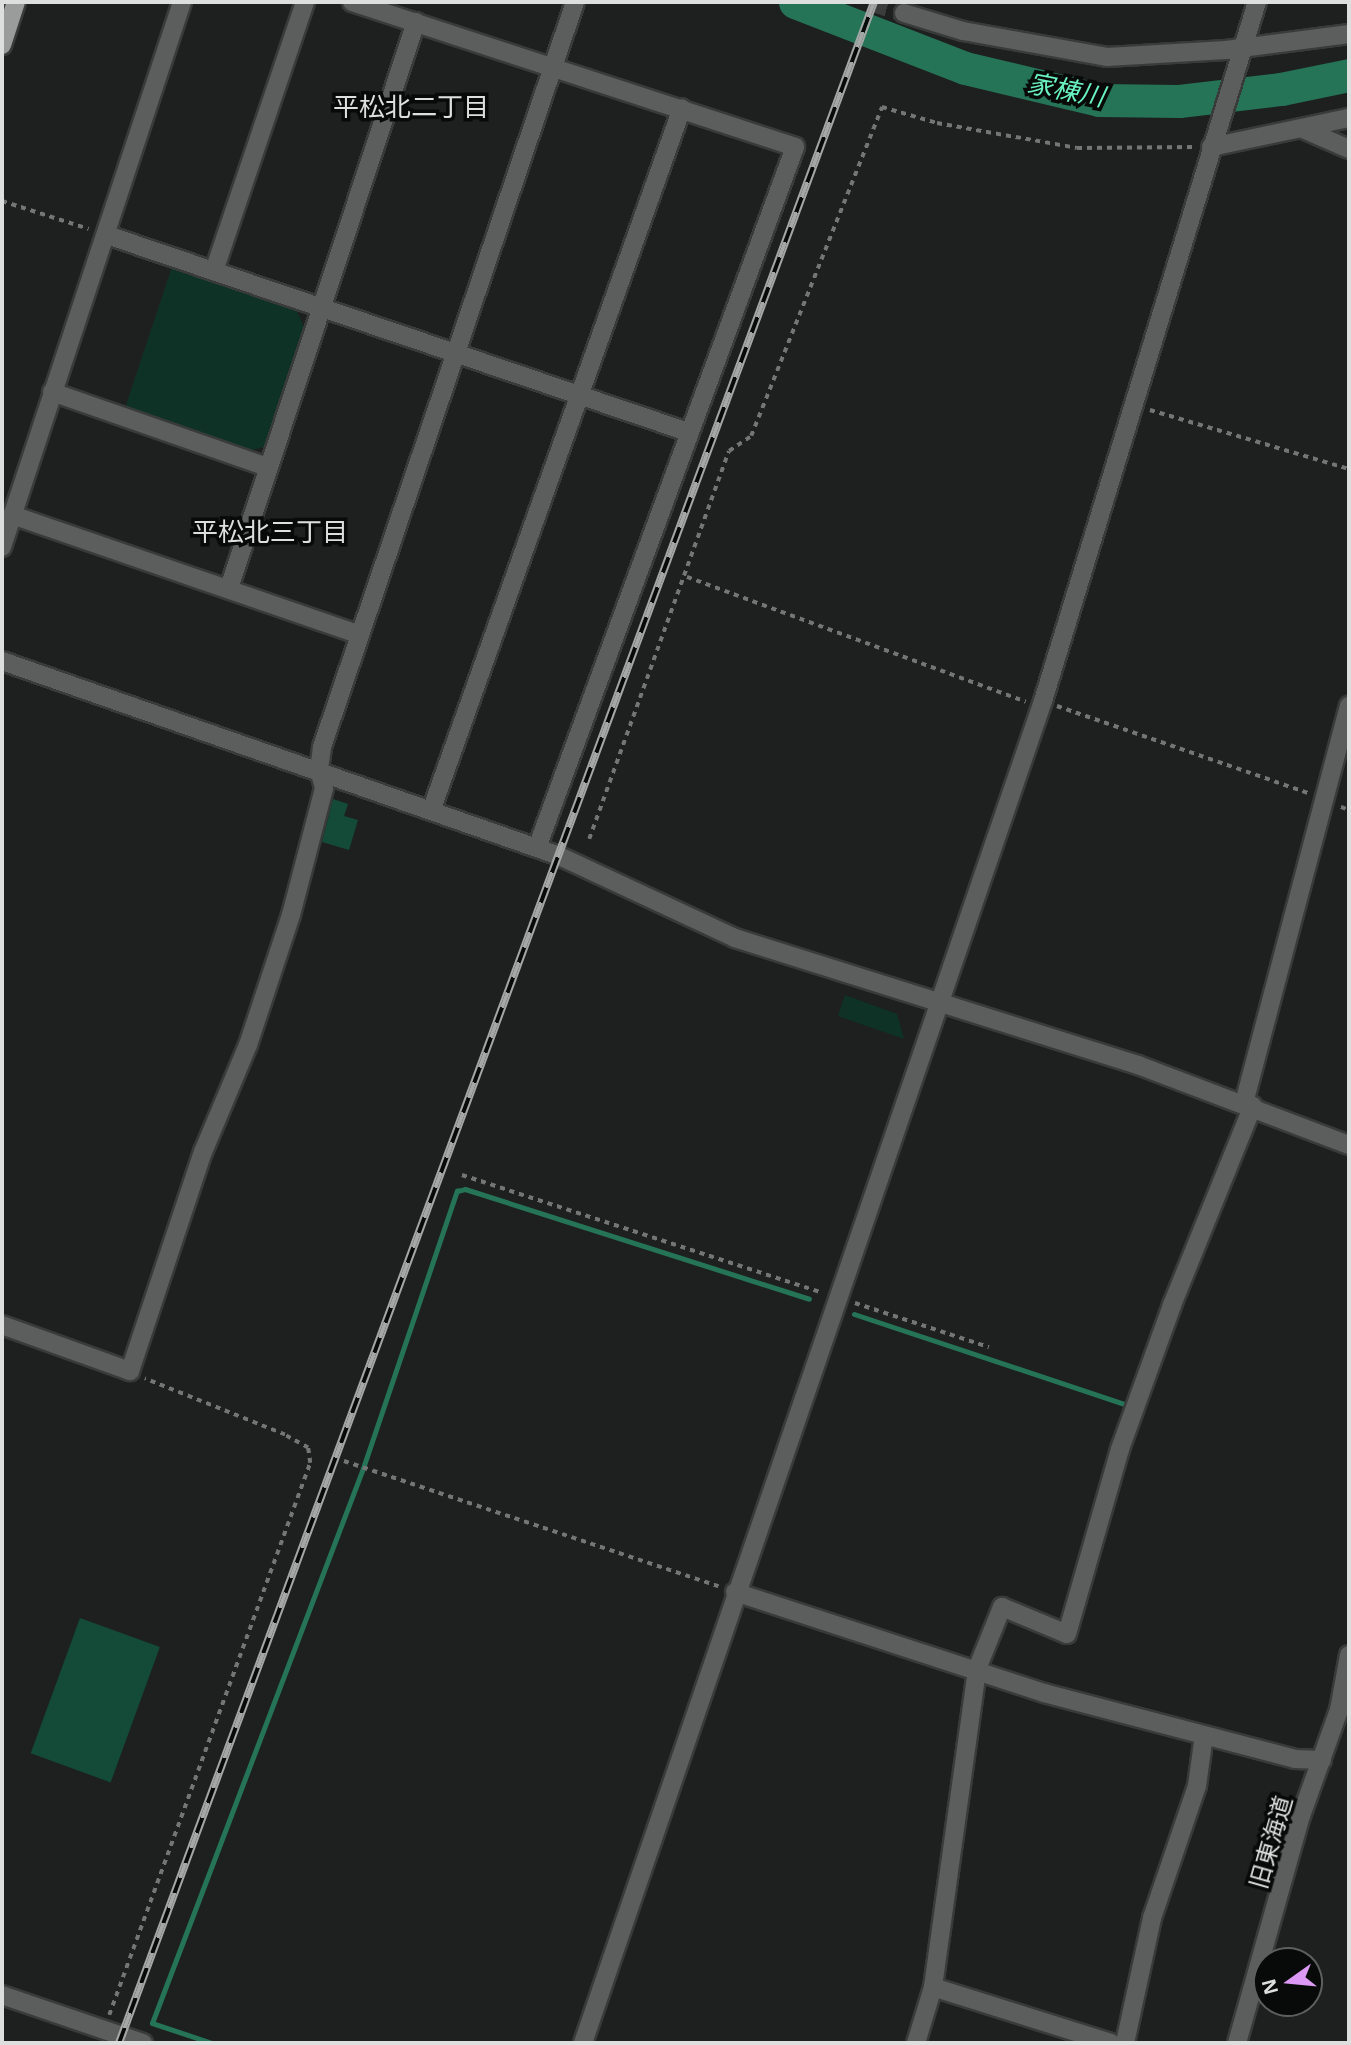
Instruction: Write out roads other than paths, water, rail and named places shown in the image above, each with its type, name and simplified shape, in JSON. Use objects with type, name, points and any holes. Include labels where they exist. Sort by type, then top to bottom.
[{"type":"main road","points":[[2,45],[16,2]]},
{"type":"street","points":[[2,547],[182,2]]},
{"type":"street","points":[[214,271],[305,2]]},
{"type":"street","points":[[352,2],[795,147],[537,848]]},
{"type":"street","points":[[2,1325],[130,1371],[203,1152],[248,1045],[291,915],[324,788],[320,769],[360,635],[576,2]]},
{"type":"street","points":[[583,2043],[735,1592],[943,1001],[1043,701],[1257,2]]},
{"type":"street","points":[[904,13],[963,31],[1107,57],[1241,52],[1349,34]]},
{"type":"street","points":[[229,588],[416,22]]},
{"type":"street","points":[[431,811],[682,108]]},
{"type":"street","points":[[1213,141],[1303,129],[1349,118]]},
{"type":"street","points":[[1303,129],[1349,149]]},
{"type":"street","points":[[107,235],[688,432]]},
{"type":"street","points":[[52,393],[267,467]]},
{"type":"street","points":[[12,514],[360,635]]},
{"type":"street","points":[[2,661],[320,769],[537,848],[735,938],[943,1001],[1249,1105],[1349,1145]]},
{"type":"street","points":[[916,2043],[933,1987],[977,1669],[1002,1607],[1067,1634],[1120,1449],[1249,1105],[1322,798],[1349,706]]},
{"type":"street","points":[[735,1592],[1044,1693],[1295,1759],[1322,1760]]},
{"type":"street","name":"旧東海道","points":[[1237,2043],[1301,1816],[1339,1710],[1349,1655]]},
{"type":"street","points":[[1125,2043],[1152,1918],[1197,1786],[1204,1735]]},
{"type":"street","points":[[933,1987],[1111,2043]]},
{"type":"street","points":[[2,1996],[143,2043]]},
{"type":"waterway","name":"家棟川","points":[[795,2],[965,68],[1099,100],[1179,101],[1281,89],[1349,75]]},
{"type":"waterway","points":[[212,2043],[152,2023],[363,1468],[457,1191],[465,1189],[809,1299]]},
{"type":"waterway","points":[[854,1314],[1125,1404]]},
{"type":"tunnel","points":[[870,2],[904,13]]},
{"type":"railway","points":[[119,2043],[874,2]]},
{"type":"district","name":"平松北二丁目","points":[[411,107]]},
{"type":"district","name":"平松北三丁目","points":[[270,532]]}]
